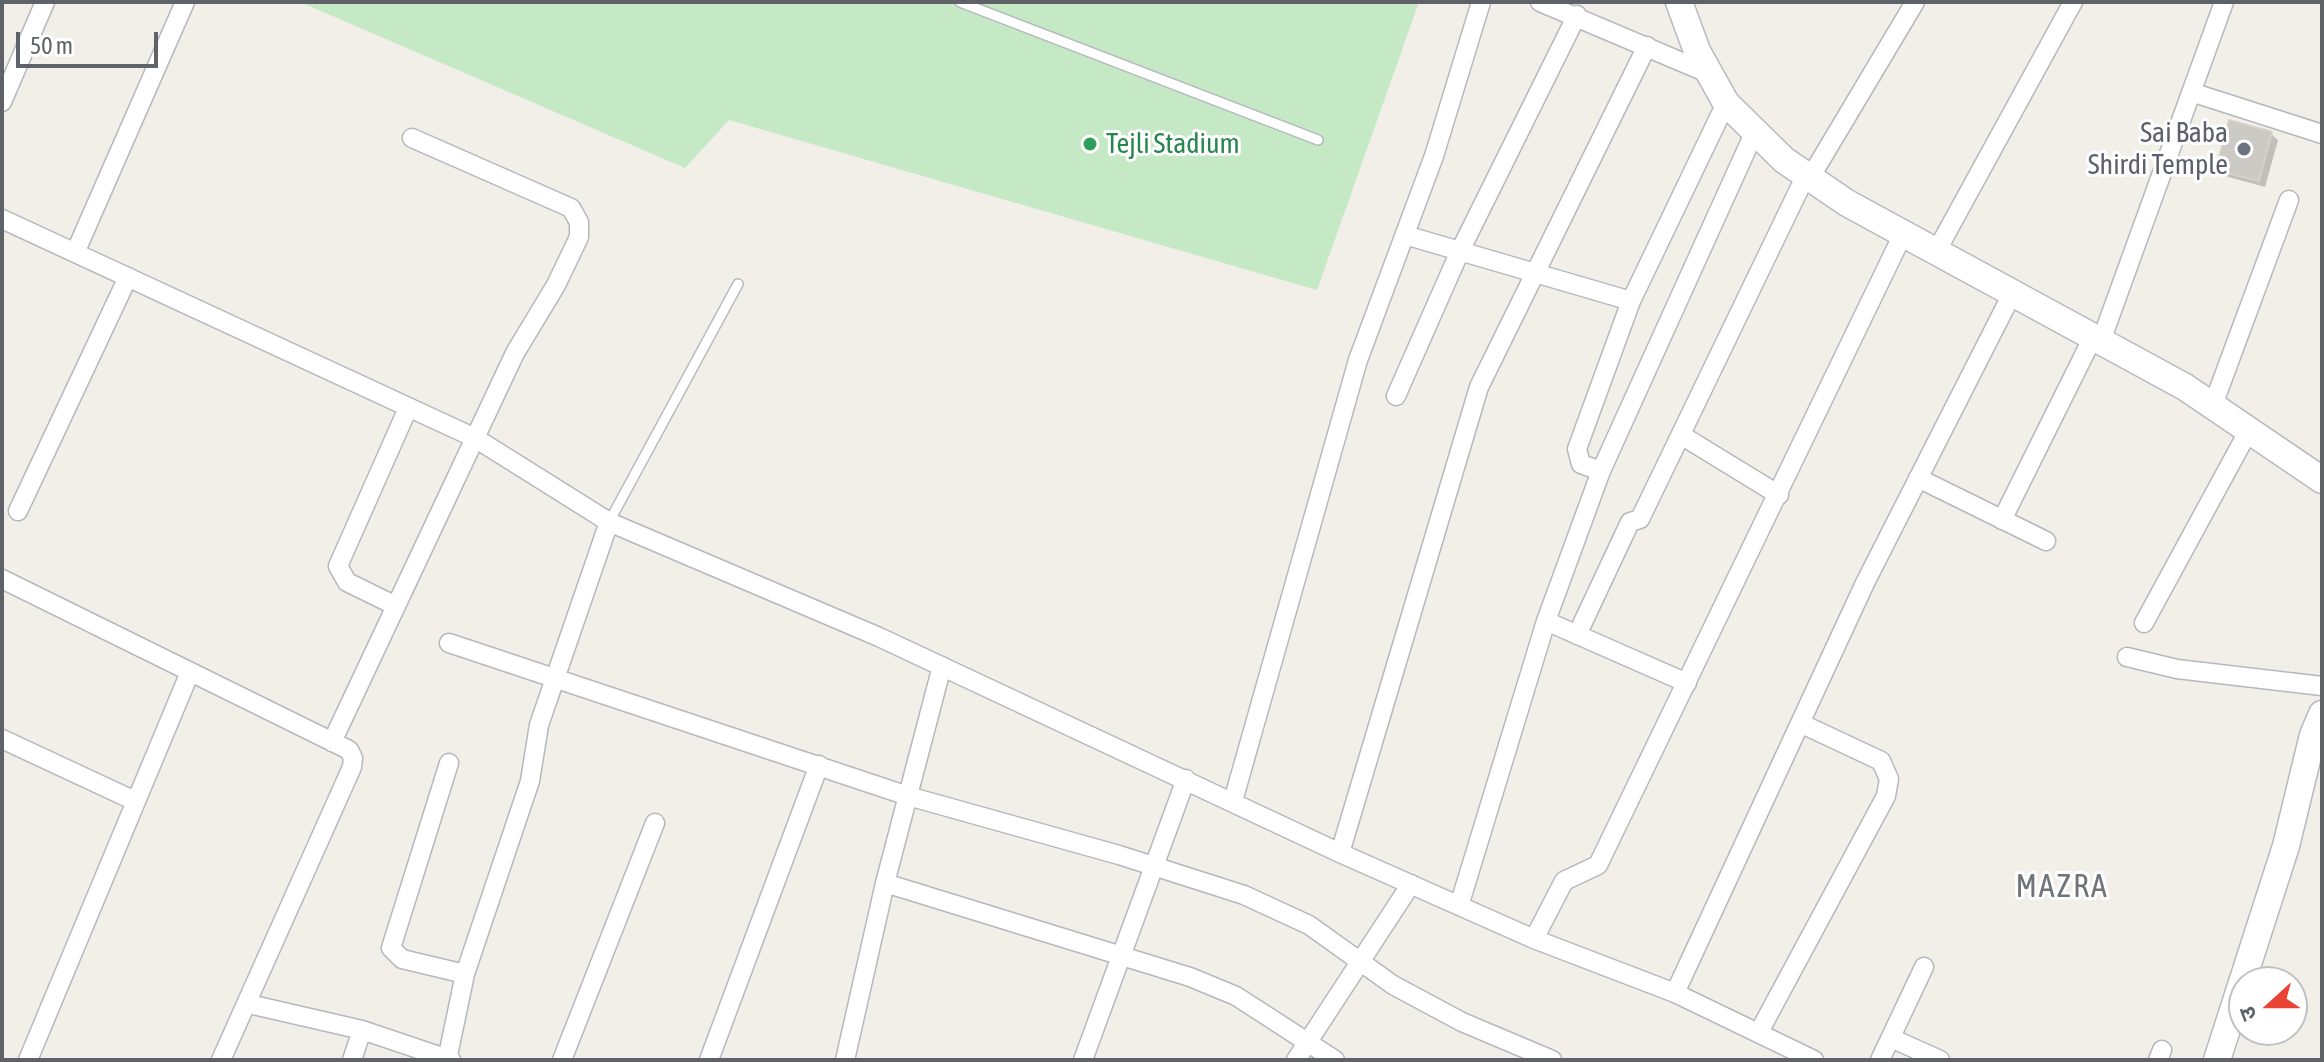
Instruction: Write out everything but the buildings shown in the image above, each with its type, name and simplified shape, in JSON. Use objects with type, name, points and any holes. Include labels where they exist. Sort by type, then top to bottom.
[{"type":"street","points":[[2,102],[45,2]]},
{"type":"street","points":[[75,253],[185,2]]},
{"type":"street","points":[[1233,801],[1358,360],[1434,156],[1481,2]]},
{"type":"street","points":[[1540,2],[1577,15],[1710,74]]},
{"type":"street","points":[[1679,2],[1726,103],[1808,176],[1903,234],[2213,405],[2322,480]]},
{"type":"street","points":[[1577,635],[1630,522],[1640,519],[1808,176],[1915,2]]},
{"type":"street","points":[[1936,252],[2073,2]]},
{"type":"street","points":[[2002,520],[2097,339],[2224,2]]},
{"type":"street","points":[[1396,396],[1460,251],[1577,15]]},
{"type":"street","points":[[1340,853],[1479,387],[1647,46]]},
{"type":"street","points":[[2191,92],[2322,134]]},
{"type":"street","points":[[1601,471],[1581,464],[1577,449],[1631,301],[1726,103]]},
{"type":"street","points":[[1459,906],[1546,621],[1601,471],[1755,131]]},
{"type":"street","points":[[332,742],[515,353],[556,285],[579,237],[579,222],[571,208],[412,138]]},
{"type":"street","points":[[2213,405],[2289,200]]},
{"type":"street","points":[[2,219],[475,438],[609,522],[942,666],[1459,906],[1534,939],[1675,993],[1814,1060]]},
{"type":"street","points":[[1534,939],[1564,881],[1598,865],[1903,234]]},
{"type":"street","points":[[1405,235],[1631,301]]},
{"type":"street","points":[[18,511],[128,277]]},
{"type":"street","points":[[1675,993],[1918,478],[2013,292]]},
{"type":"street","points":[[394,605],[347,582],[338,566],[408,408]]},
{"type":"street","points":[[2144,623],[2249,430]]},
{"type":"street","points":[[1681,435],[1779,495]]},
{"type":"street","points":[[1918,478],[2046,541]]},
{"type":"street","points":[[249,1004],[362,1030],[448,1060],[465,974],[530,781],[539,725],[609,522]]},
{"type":"street","points":[[2,579],[349,750],[352,767],[249,1004],[221,1060]]},
{"type":"street","points":[[1546,621],[1687,683]]},
{"type":"street","points":[[449,643],[556,676],[908,796],[1155,866],[1244,895],[1309,925],[1359,964],[1462,1022],[1552,1060]]},
{"type":"street","points":[[2127,657],[2177,669],[2322,686]]},
{"type":"street","points":[[845,1060],[885,883],[942,666]]},
{"type":"street","points":[[28,1060],[190,672]]},
{"type":"street","points":[[2217,1060],[2286,846],[2313,735],[2322,714]]},
{"type":"street","points":[[1759,1032],[1886,796],[1889,779],[1881,761],[1800,723]]},
{"type":"street","points":[[2,739],[135,801]]},
{"type":"street","points":[[449,763],[391,948],[402,959],[465,974]]},
{"type":"street","points":[[709,1060],[819,765]]},
{"type":"street","points":[[1083,1060],[1186,779]]},
{"type":"street","points":[[562,1060],[655,823]]},
{"type":"street","points":[[885,883],[1190,977],[1236,996],[1335,1060]]},
{"type":"street","points":[[1296,1060],[1411,884]]},
{"type":"street","points":[[1880,1060],[1924,967]]},
{"type":"street","points":[[352,1060],[362,1030]]},
{"type":"street","points":[[1891,1038],[1940,1060]]},
{"type":"lane","points":[[960,2],[1318,140]]},
{"type":"lane","points":[[609,522],[738,284]]},
{"type":"green space","name":"Tejli Stadium","points":[[300,2],[1419,2],[1317,290],[729,120],[685,168]]},
{"type":"place","name":"Tejli Stadium","points":[[1090,144]]},
{"type":"place","name":"Sai Baba Shirdi Temple","points":[[2244,149]]},
{"type":"district","name":"MAZRA","points":[[2062,887]]}]
